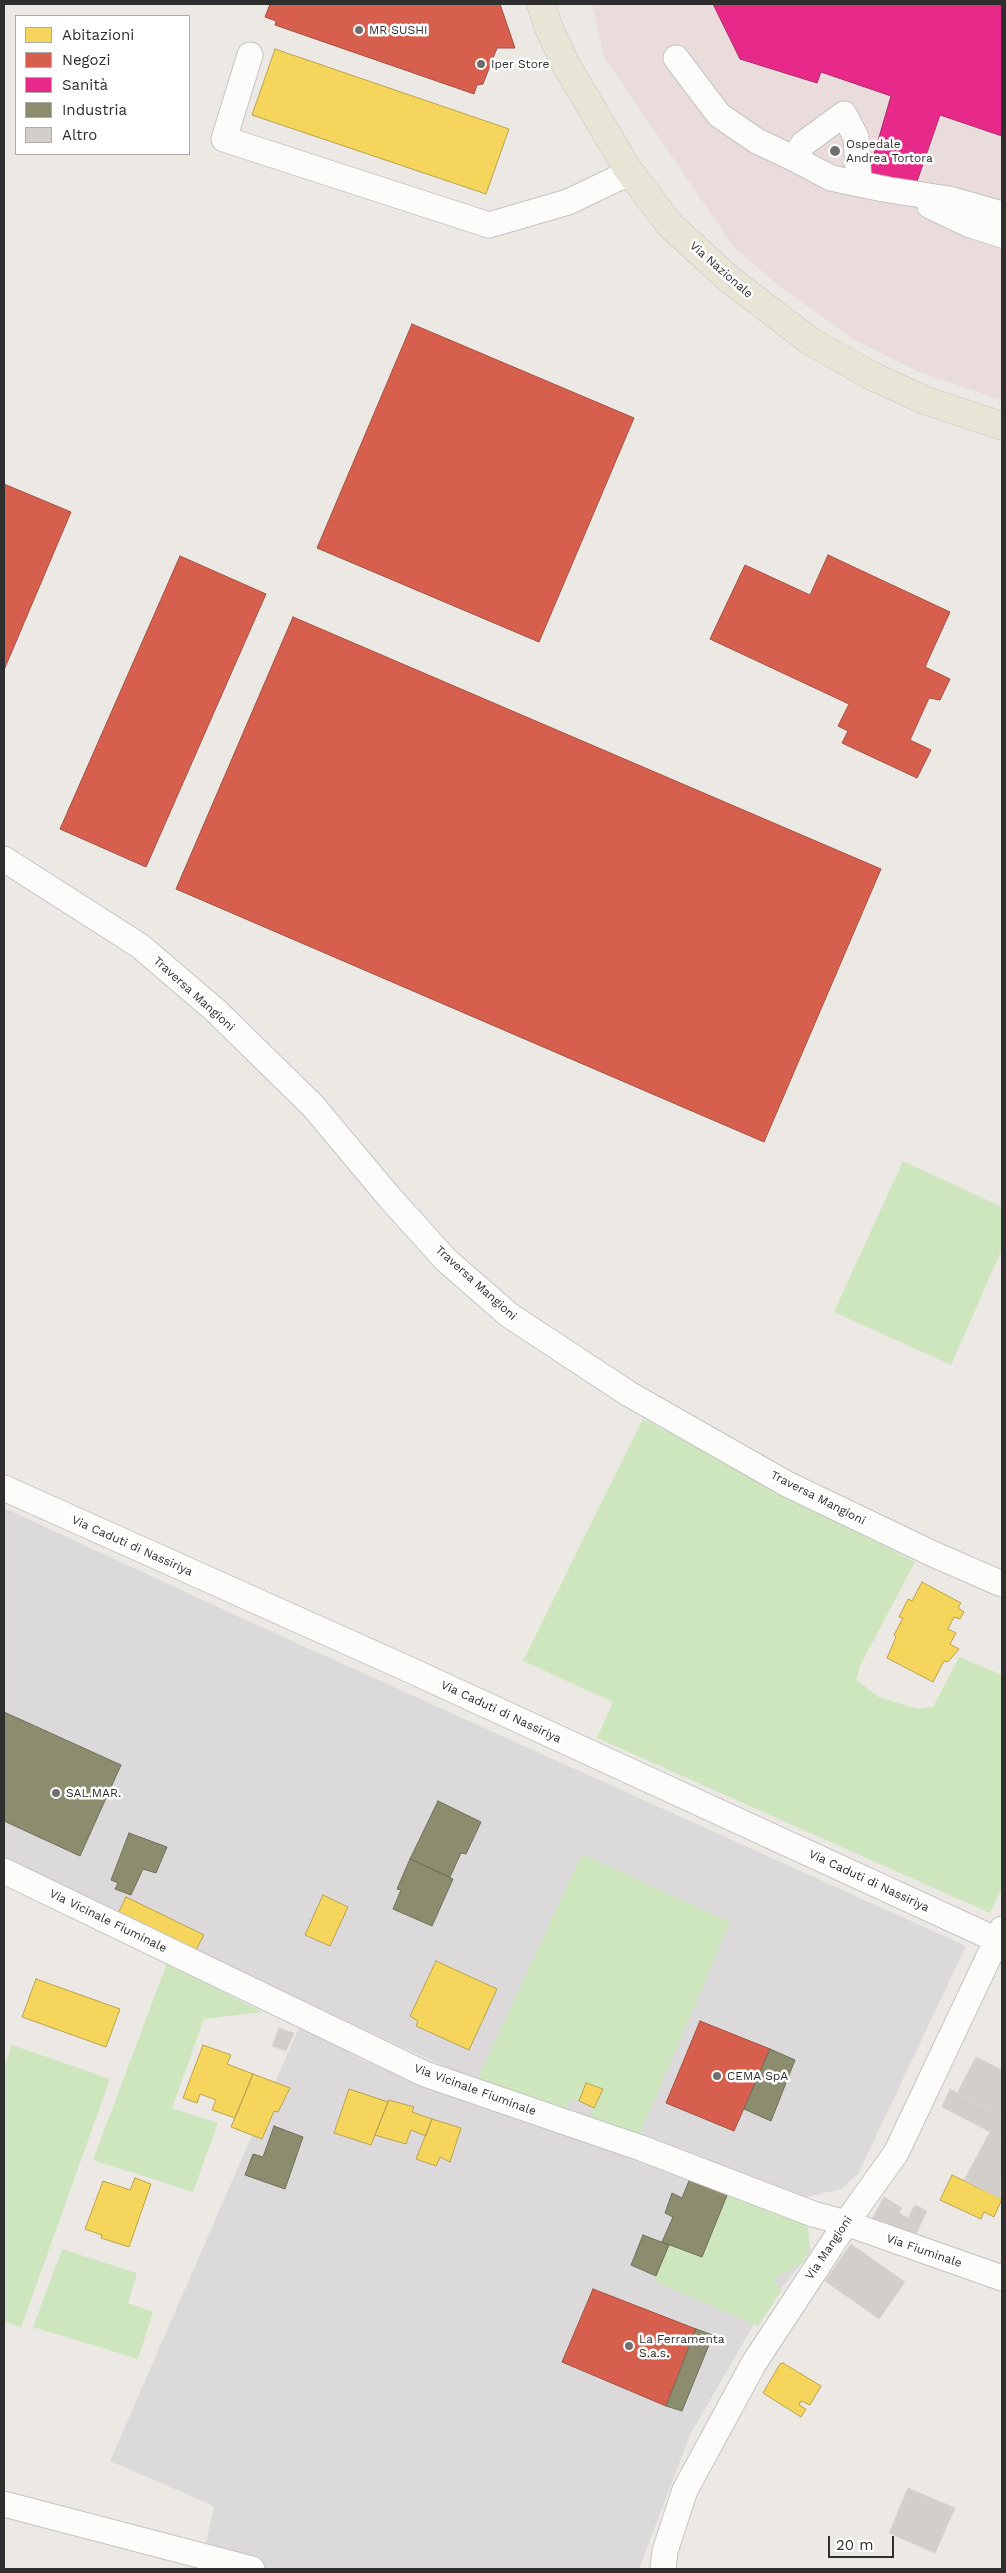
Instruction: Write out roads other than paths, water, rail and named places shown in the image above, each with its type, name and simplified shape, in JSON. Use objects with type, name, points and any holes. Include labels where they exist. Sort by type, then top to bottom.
[{"type":"main road","name":"Via Nazionale","points":[[541,4],[548,26],[566,65],[590,108],[631,175],[670,225],[729,279],[810,341],[870,375],[924,400],[1002,426]]},
{"type":"street","points":[[250,55],[224,139],[488,226],[568,202],[616,179],[631,175]]},
{"type":"street","points":[[676,58],[719,115],[757,141],[830,178],[949,200],[1002,214]]},
{"type":"street","points":[[794,159],[803,144],[844,114],[856,137],[859,184]]},
{"type":"street","points":[[901,192],[968,224],[1002,235]]},
{"type":"street","name":"Traversa Mangioni","points":[[4,859],[140,946],[215,1010],[313,1106],[390,1198],[446,1260],[509,1315],[629,1394],[787,1484],[933,1554],[1002,1584]]},
{"type":"street","name":"Via Caduti di Nassiriya","points":[[4,1488],[1000,1934]]},
{"type":"street","name":"Via Vicinale Fiuminale","points":[[4,1871],[425,2074],[641,2148],[813,2214],[846,2223]]},
{"type":"street","name":"Via Mangioni","points":[[662,2569],[665,2552],[685,2490],[755,2345],[896,2153],[1000,1934]]},
{"type":"street","name":"Via Fiuminale","points":[[846,2223],[1002,2278]]},
{"type":"street","points":[[4,2504],[252,2569]]},
{"type":"place","name":"MR SUSHI","points":[[359,30]]},
{"type":"place","name":"Iper Store","points":[[481,64]]},
{"type":"place","name":"Ospedale Andrea Tortora","points":[[835,151]]},
{"type":"place","name":"SAL.MAR.","points":[[56,1793]]},
{"type":"place","name":"CEMA SpA","points":[[717,2076]]},
{"type":"place","name":"La Ferramenta S.a.s.","points":[[629,2346]]}]
